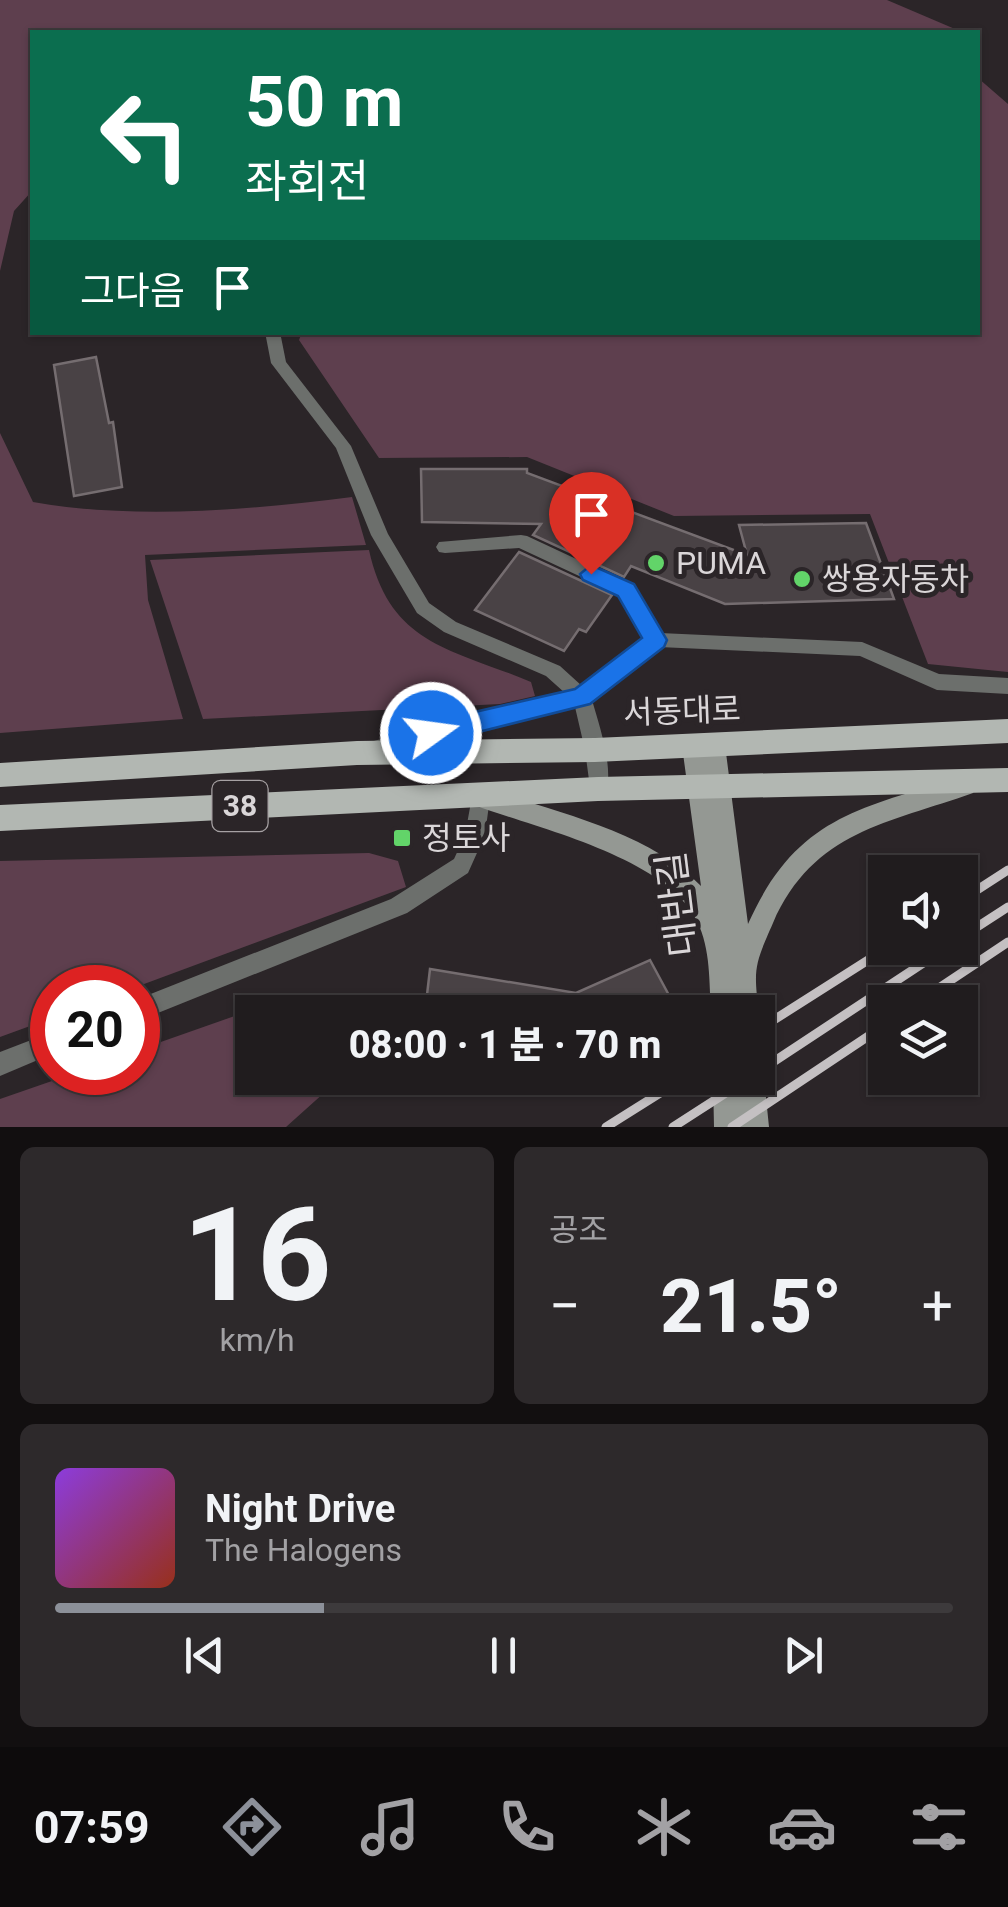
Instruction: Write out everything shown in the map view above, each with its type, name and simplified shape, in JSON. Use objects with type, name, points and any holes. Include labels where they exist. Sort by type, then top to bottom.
[{"type":"main road","name":"서동대로","points":[[0,775],[357,753],[596,750],[1008,731]]},
{"type":"main road","name":"38","points":[[0,818],[598,789],[995,780]]},
{"type":"street","points":[[704,746],[732,964]]},
{"type":"street","points":[[732,964],[784,878],[820,844],[866,818],[995,780]]},
{"type":"street","points":[[480,797],[612,842],[666,872],[704,908],[732,964]]},
{"type":"street","name":"대반길","points":[[727,995],[732,964]]},
{"type":"street","name":"대반길","points":[[732,964],[741,995]]},
{"type":"street","points":[[727,1095],[728,1127]]},
{"type":"street","points":[[752,1095],[755,1127]]},
{"type":"lane","points":[[273,335],[279,363],[343,446],[380,535],[422,608],[450,627],[552,671],[582,697],[596,750],[598,789]]},
{"type":"lane","points":[[445,546],[521,541],[626,590],[656,640]]},
{"type":"lane","points":[[357,753],[582,697],[656,640],[862,649],[938,682],[1008,686]]},
{"type":"lane","points":[[160,1001],[400,906],[461,866],[475,835],[480,797]]},
{"type":"lane","points":[[0,1064],[30,1052]]},
{"type":"shaded area","points":[[0,0],[887,0],[957,30],[30,30],[30,193],[14,211],[0,271]]},
{"type":"shaded area","points":[[980,80],[1008,104],[1008,672],[928,664],[870,514],[674,516],[527,457],[379,458],[299,340],[301,335],[980,335]]},
{"type":"shaded area","points":[[0,433],[33,502],[152,512],[273,506],[352,497],[366,545],[145,555],[148,600],[183,719],[0,733]]},
{"type":"shaded area","points":[[369,550],[379,582],[392,606],[409,625],[451,651],[531,682],[535,696],[500,704],[203,719],[150,560]]},
{"type":"shaded area","points":[[369,853],[398,861],[406,887],[160,978],[160,965],[30,965],[30,1026],[0,1037],[0,861]]},
{"type":"shaded area","points":[[235,1016],[235,1095],[322,1095],[286,1127],[0,1127],[0,1099],[30,1089],[30,1095],[160,1095],[160,1042]]},
{"type":"building","points":[[96,357],[109,423],[113,422],[122,487],[74,496],[54,365]]},
{"type":"building","points":[[421,469],[527,469],[527,473],[747,555],[739,525],[866,523],[894,599],[725,604],[631,566],[624,577],[533,535],[541,524],[422,522]]},
{"type":"building","points":[[519,552],[612,595],[586,632],[579,629],[564,651],[475,610]]},
{"type":"building","points":[[650,960],[669,995],[427,995],[430,969],[576,993]]},
{"type":"railway","points":[[978,889],[1008,870]]},
{"type":"railway","points":[[978,926],[1008,907]]},
{"type":"railway","points":[[944,985],[1008,942]]},
{"type":"railway","points":[[775,1019],[868,960]]},
{"type":"railway","points":[[775,1061],[920,965]]},
{"type":"railway","points":[[732,1127],[868,1036]]},
{"type":"railway","points":[[606,1127],[657,1095]]},
{"type":"railway","points":[[673,1127],[723,1095]]},
{"type":"place","name":"PUMA","points":[[656,563]]},
{"type":"place","name":"쌍용자동차","points":[[802,579]]},
{"type":"place","name":"정토사","points":[[402,838]]},
{"type":"route","points":[[431,733],[582,697],[656,640],[626,590],[591,574]]}]
